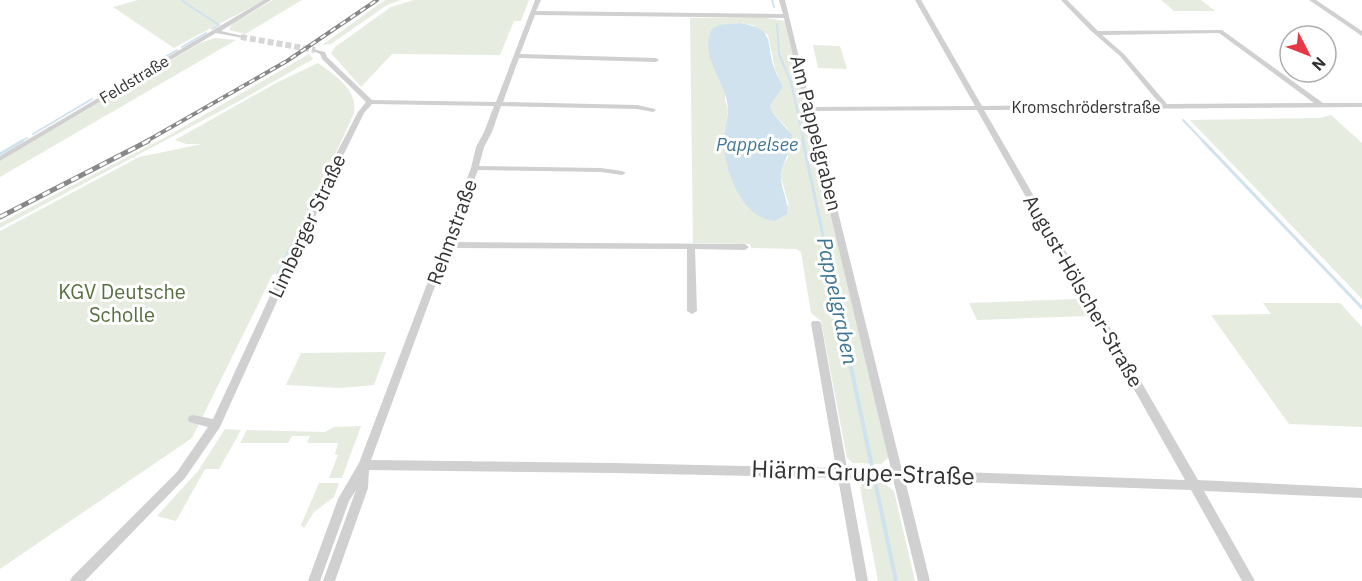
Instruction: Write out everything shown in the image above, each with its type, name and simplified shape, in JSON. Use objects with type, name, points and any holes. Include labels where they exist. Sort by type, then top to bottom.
[{"type":"street","name":"Feldstraße","points":[[0,159],[268,0]]},
{"type":"street","name":"Rehmstraße","points":[[314,581],[344,499],[364,465],[447,245],[475,168],[480,147],[538,0]]},
{"type":"street","name":"Am Pappelgraben","points":[[782,0],[810,110],[894,473],[924,581]]},
{"type":"street","name":"August-Hölscher-Straße","points":[[918,0],[1249,581]]},
{"type":"street","points":[[1064,0],[1111,48],[1122,55],[1165,106]]},
{"type":"street","points":[[1312,0],[1362,34]]},
{"type":"street","points":[[532,13],[786,16]]},
{"type":"street","points":[[215,31],[241,37]]},
{"type":"street","points":[[1098,33],[1220,31],[1321,105]]},
{"type":"street","points":[[315,50],[323,53],[324,58],[370,102],[637,107],[652,110]]},
{"type":"street","points":[[516,56],[656,60]]},
{"type":"street","name":"Limberger Straße","points":[[76,581],[181,475],[216,424],[338,158],[361,112],[370,102]]},
{"type":"street","name":"Kromschröderstraße","points":[[810,110],[1362,105]]},
{"type":"street","points":[[475,168],[601,170],[622,173]]},
{"type":"street","points":[[447,245],[745,247]]},
{"type":"street","points":[[691,246],[692,311]]},
{"type":"street","points":[[816,322],[862,581]]},
{"type":"street","points":[[193,419],[216,424]]},
{"type":"street","name":"Rehmstraße","points":[[328,581],[362,488],[364,465]]},
{"type":"street","name":"Hiärm-Grupe-Straße","points":[[364,465],[843,471],[1194,484],[1362,493]]},
{"type":"green space","points":[[138,0],[265,0],[174,48],[113,7]]},
{"type":"green space","points":[[273,0],[302,0],[245,34],[229,30],[232,24]]},
{"type":"green space","points":[[385,0],[401,0],[387,5],[331,44],[322,45]]},
{"type":"green space","points":[[414,0],[529,0],[521,21],[514,21],[500,55],[392,54],[361,87],[331,53],[335,47],[391,7]]},
{"type":"green space","points":[[1161,0],[1201,0],[1215,11],[1174,11]]},
{"type":"green space","points":[[760,17],[785,21],[889,457],[881,464],[853,463],[847,458],[821,321],[811,313],[801,252],[796,249],[751,248],[750,244],[693,243],[690,18]],"holes":[[[728,24],[753,25],[768,35],[775,69],[783,87],[770,106],[772,112],[788,129],[788,157],[781,177],[789,206],[724,145],[728,109],[725,100]]]},
{"type":"green space","points":[[215,38],[236,40],[0,177],[0,161],[200,43]]},
{"type":"green space","points":[[813,45],[840,46],[847,69],[818,68]]},
{"type":"green space","points":[[309,54],[313,59],[243,99],[0,228],[0,223],[166,137]]},
{"type":"green space","name":"KGV Deutsche Scholle","points":[[318,63],[338,78],[349,90],[353,97],[354,113],[281,273],[273,274],[192,438],[0,569],[0,231],[139,157],[202,144],[186,144],[175,140],[276,83]]},
{"type":"green space","points":[[1331,115],[1362,143],[1362,299],[1190,120],[1319,118]]},
{"type":"green space","points":[[1076,299],[1087,316],[977,320],[969,303]]},
{"type":"green space","points":[[1263,303],[1340,303],[1362,327],[1362,427],[1289,424],[1211,315],[1271,314]]},
{"type":"green space","points":[[386,352],[374,385],[341,388],[286,385],[301,353]]},
{"type":"green space","points":[[361,426],[342,478],[329,478],[338,455],[335,454],[338,443],[307,443],[310,436],[292,436],[288,443],[240,443],[247,430],[325,432],[334,427]]},
{"type":"green space","points":[[225,429],[241,430],[219,469],[205,469],[176,521],[157,516],[198,471]]},
{"type":"green space","points":[[319,483],[339,483],[334,497],[314,512],[304,528],[301,525]]},
{"type":"green space","points":[[863,483],[884,483],[894,491],[915,581],[878,581],[860,487]]},
{"type":"water","name":"Pappelsee","points":[[739,23],[760,29],[768,38],[775,70],[783,87],[770,106],[772,112],[792,135],[791,146],[781,177],[787,214],[775,221],[764,218],[745,204],[733,182],[725,157],[724,141],[728,109],[708,50],[709,40],[712,29],[719,25]]},
{"type":"waterway","points":[[181,0],[219,25],[212,29]]},
{"type":"waterway","name":"Pappelgraben","points":[[772,0],[774,7]]},
{"type":"waterway","name":"Pappelgraben","points":[[777,24],[779,54],[791,82],[804,142]]},
{"type":"waterway","points":[[182,47],[206,33]]},
{"type":"waterway","points":[[165,57],[177,50]]},
{"type":"waterway","points":[[98,96],[160,60]]},
{"type":"waterway","points":[[33,134],[92,99]]},
{"type":"waterway","points":[[1183,120],[1204,142]]},
{"type":"waterway","points":[[20,142],[27,138]]},
{"type":"waterway","points":[[0,154],[22,141]]},
{"type":"waterway","name":"Pappelgraben","points":[[803,141],[843,331]]},
{"type":"waterway","points":[[1203,141],[1362,308]]},
{"type":"waterway","points":[[314,200],[318,191]]},
{"type":"waterway","points":[[309,209],[313,202]]},
{"type":"waterway","points":[[303,223],[308,212]]},
{"type":"waterway","points":[[297,235],[301,226]]},
{"type":"waterway","points":[[283,262],[295,240]]},
{"type":"waterway","points":[[278,274],[282,266]]},
{"type":"waterway","name":"Pappelgraben","points":[[843,329],[896,581]]},
{"type":"tunnel","points":[[241,37],[315,50]]},
{"type":"railway","points":[[145,142],[287,61],[377,0]]},
{"type":"railway","points":[[0,217],[148,141]]}]
